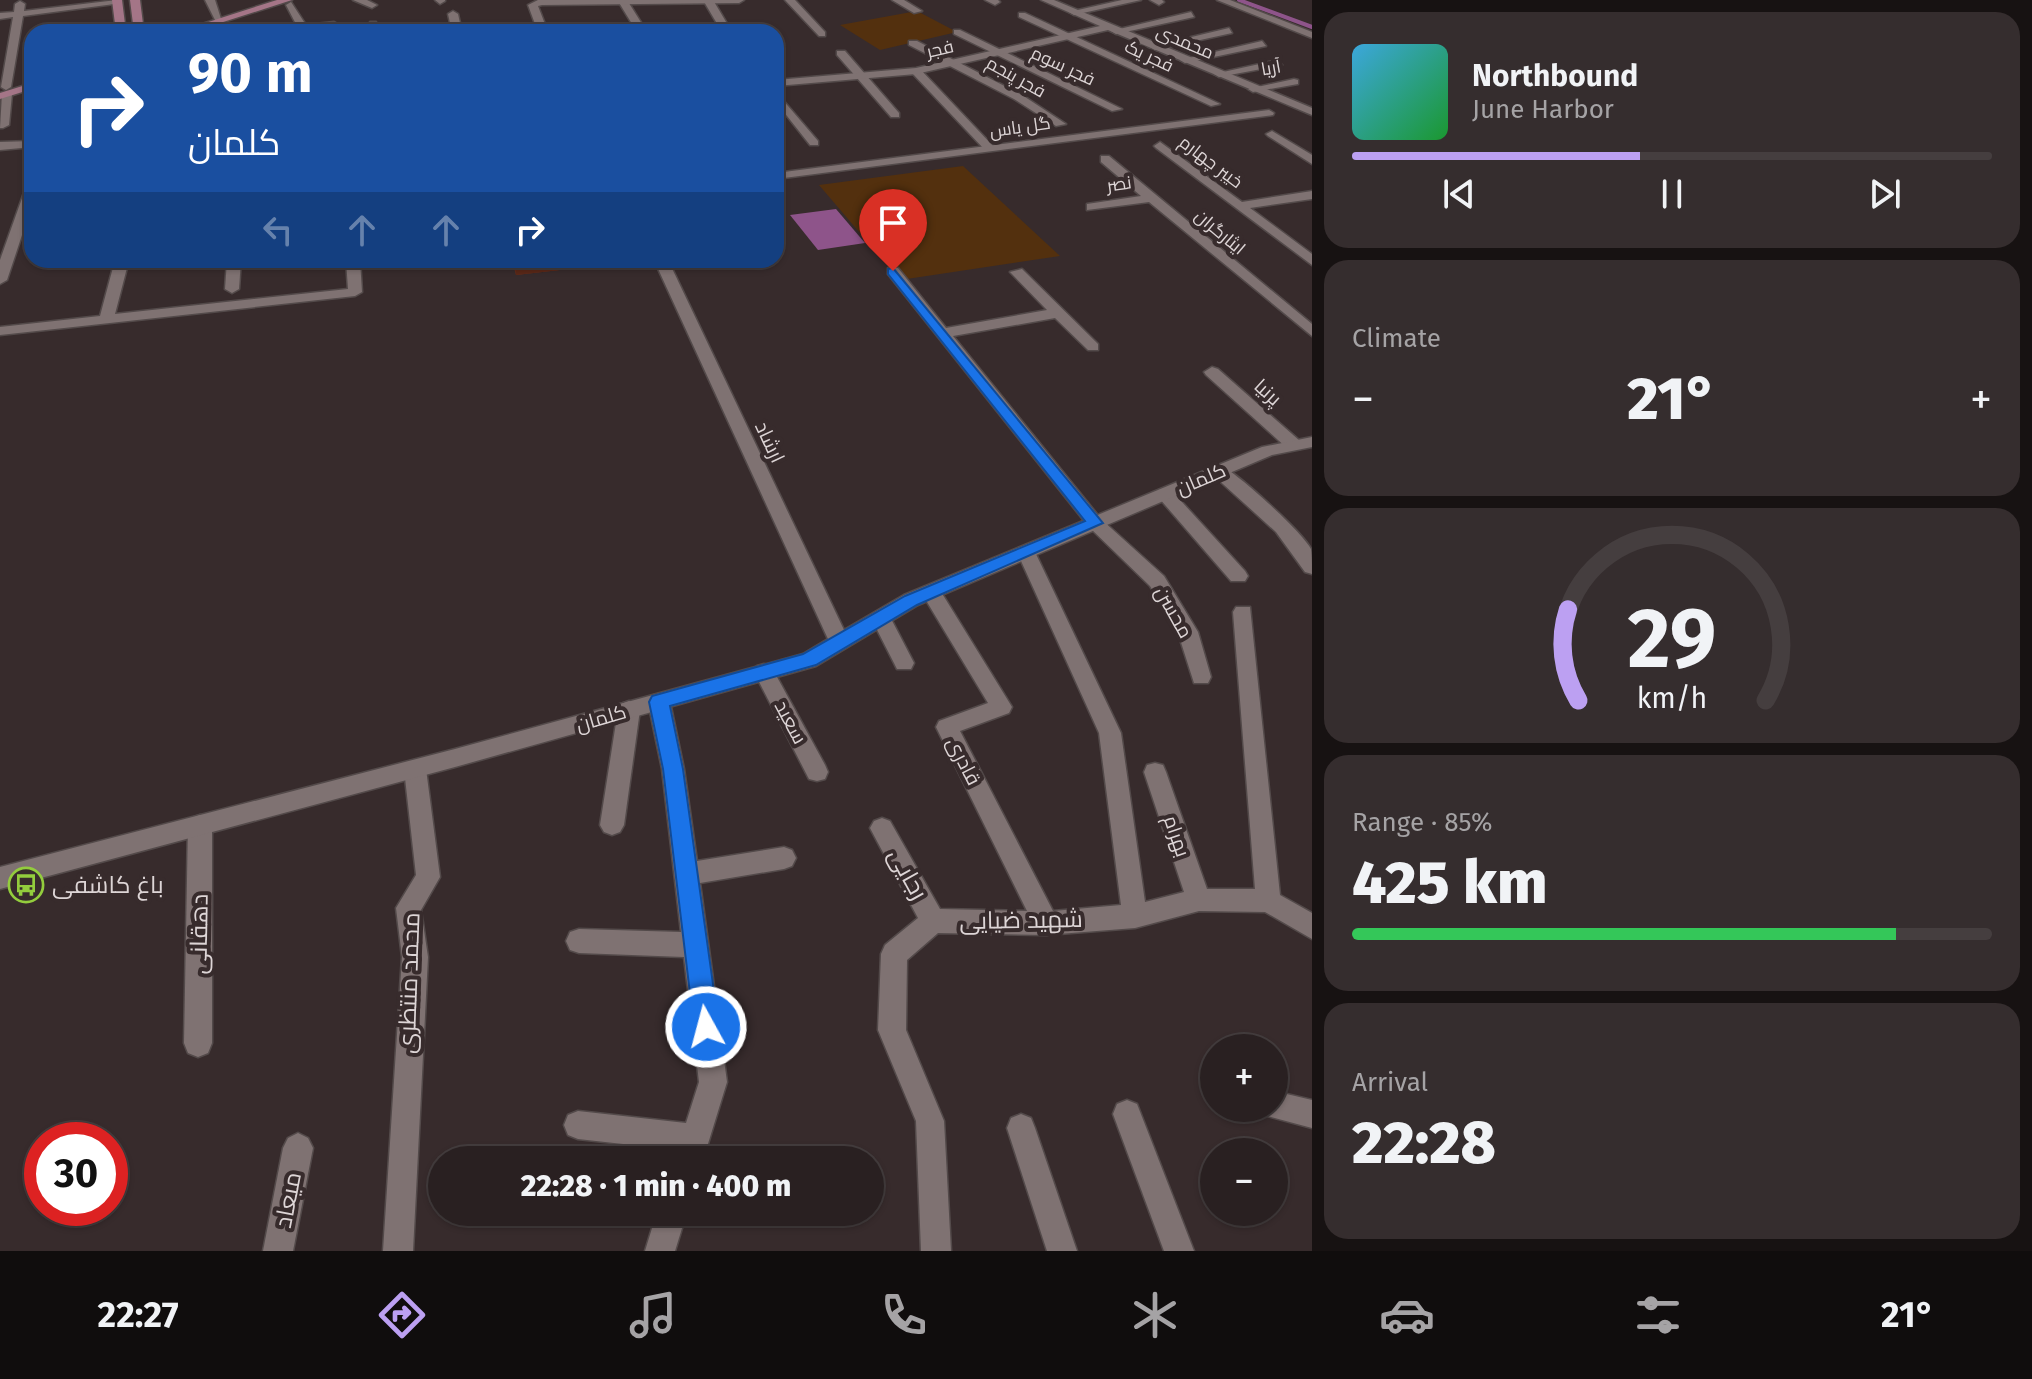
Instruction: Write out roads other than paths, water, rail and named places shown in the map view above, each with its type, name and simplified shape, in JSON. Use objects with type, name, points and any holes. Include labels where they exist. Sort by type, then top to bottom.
[{"type":"main road","points":[[135,0],[138,24]]},
{"type":"main road","points":[[207,24],[286,1],[305,0]]},
{"type":"main road","points":[[117,1],[120,24]]},
{"type":"main road","points":[[224,24],[286,1]]},
{"type":"main road","points":[[3,91],[24,82]]},
{"type":"main road","points":[[3,91],[24,87]]},
{"type":"street","points":[[3,125],[3,91],[20,0]]},
{"type":"street","points":[[210,0],[219,20]]},
{"type":"street","points":[[358,0],[372,5]]},
{"type":"street","points":[[708,0],[722,24]]},
{"type":"street","points":[[541,24],[536,3],[739,0]]},
{"type":"street","points":[[790,0],[822,34]]},
{"type":"street","points":[[897,0],[917,11]]},
{"type":"street","name":"محمدی","points":[[1046,0],[1312,112]]},
{"type":"street","points":[[1074,12],[1136,0]]},
{"type":"street","points":[[1222,0],[1312,35]]},
{"type":"street","points":[[1250,0],[1312,22]]},
{"type":"street","points":[[0,16],[117,1]]},
{"type":"street","points":[[286,1],[300,24]]},
{"type":"street","points":[[623,1],[637,24]]},
{"type":"street","points":[[453,14],[455,24]]},
{"type":"street","name":"فجر یک","points":[[1022,15],[1215,104]]},
{"type":"street","name":"فجر","points":[[784,82],[916,71],[1069,36],[1191,15]]},
{"type":"street","points":[[1155,47],[1229,31]]},
{"type":"street","name":"فجر سوم","points":[[957,32],[1116,109]]},
{"type":"street","name":"فجر پنجم","points":[[913,43],[1060,124]]},
{"type":"street","points":[[1185,60],[1262,44]]},
{"type":"street","points":[[841,53],[895,115]]},
{"type":"street","points":[[1219,74],[1278,63]]},
{"type":"street","points":[[916,71],[989,148]]},
{"type":"street","name":"آریا","points":[[1253,89],[1294,82]]},
{"type":"street","points":[[784,105],[814,143]]},
{"type":"street","name":"گل یاس","points":[[784,175],[1269,113]]},
{"type":"street","points":[[1272,134],[1312,160]]},
{"type":"street","points":[[0,144],[24,142]]},
{"type":"street","name":"خیبر چهارم","points":[[1160,146],[1312,261]]},
{"type":"street","name":"ایثارگران","points":[[1105,159],[1312,332]]},
{"type":"street","points":[[1240,206],[1306,196],[1312,206]]},
{"type":"street","name":"نصر","points":[[1092,207],[1152,198]]},
{"type":"street","points":[[0,229],[24,226]]},
{"type":"street","points":[[0,280],[24,228]]},
{"type":"street","points":[[106,319],[120,268]]},
{"type":"street","points":[[232,289],[233,268]]},
{"type":"street","points":[[0,331],[355,292],[354,268]]},
{"type":"street","name":"ارشاد","points":[[665,268],[840,642]]},
{"type":"street","name":"محسن","points":[[893,271],[1095,523],[1157,581],[1188,632],[1201,677]]},
{"type":"street","points":[[1017,272],[1093,347]]},
{"type":"street","points":[[1290,313],[1312,310]]},
{"type":"street","points":[[942,333],[1056,313]]},
{"type":"street","name":"پرنیا","points":[[1212,372],[1303,444]]},
{"type":"street","name":"کلمان","points":[[0,878],[415,769],[809,660],[931,592],[1268,451],[1303,444]]},
{"type":"street","points":[[1219,471],[1286,534],[1312,567]]},
{"type":"street","points":[[1165,494],[1238,576]]},
{"type":"street","points":[[1026,552],[1110,733],[1135,916]]},
{"type":"street","name":"قادری","points":[[931,592],[1001,707],[947,727],[1046,923]]},
{"type":"street","points":[[1243,612],[1268,901]]},
{"type":"street","points":[[881,618],[904,663]]},
{"type":"street","name":"سعید","points":[[764,672],[817,772]]},
{"type":"street","points":[[659,702],[673,769],[713,1082],[693,1146]]},
{"type":"street","points":[[612,825],[629,710]]},
{"type":"street","name":"محمد منتظری","points":[[398,1251],[415,957],[408,908],[428,877],[415,769]]},
{"type":"street","name":"بهرام","points":[[1155,772],[1199,900]]},
{"type":"street","name":"دهقانی","points":[[198,1043],[200,825]]},
{"type":"street","name":"رجایی","points":[[882,828],[933,921]]},
{"type":"street","points":[[687,874],[784,858]]},
{"type":"street","name":"شهید ضیایی","points":[[936,1251],[930,1121],[892,1030],[894,954],[933,921],[1046,923],[1135,916],[1199,900],[1268,901],[1312,927]]},
{"type":"street","points":[[579,941],[696,945]]},
{"type":"street","points":[[1288,1108],[1312,1114]]},
{"type":"street","points":[[1127,1114],[1179,1251]]},
{"type":"street","points":[[578,1125],[678,1146]]},
{"type":"street","points":[[1021,1128],[1062,1251]]},
{"type":"street","name":"میعاد","points":[[278,1251],[298,1148]]},
{"type":"street","points":[[660,1251],[668,1226]]},
{"type":"waterway","points":[[1239,0],[1312,27]]},
{"type":"place","name":"باغ کاشفی","points":[[26,885]]}]
